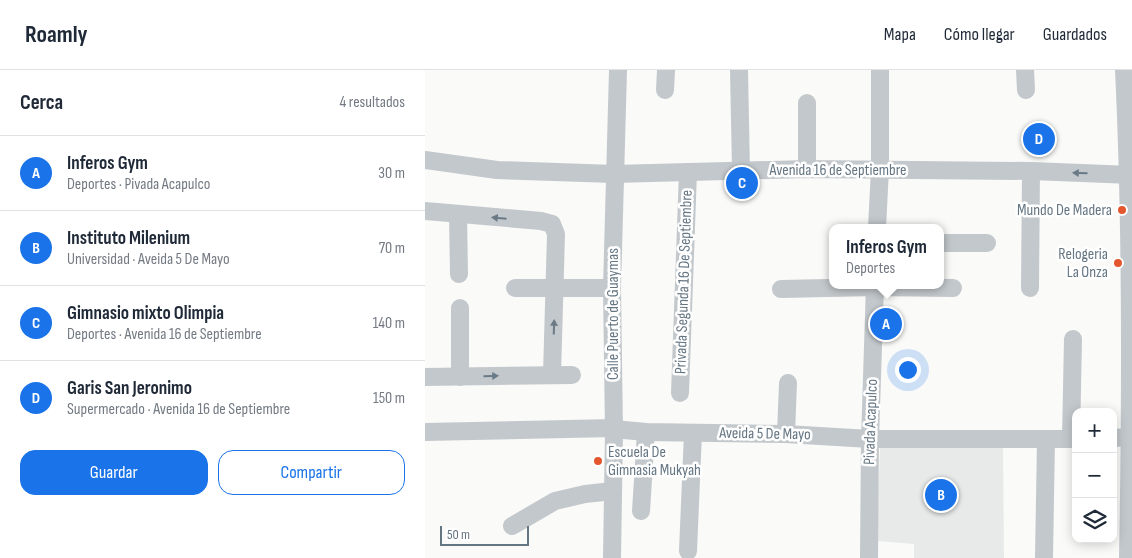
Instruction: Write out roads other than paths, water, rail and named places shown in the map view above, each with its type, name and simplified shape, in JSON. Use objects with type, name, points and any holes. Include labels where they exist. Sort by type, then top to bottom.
[{"type":"street","name":"Calle Puerto de Guaymas","points":[[612,558],[614,428],[612,288],[618,70]]},
{"type":"street","points":[[665,90],[666,70]]},
{"type":"street","points":[[739,70],[741,170]]},
{"type":"street","points":[[877,224],[881,169],[880,70]]},
{"type":"street","points":[[1025,70],[1026,90]]},
{"type":"street","points":[[1124,70],[1130,175],[1131,250],[1125,437],[1128,558]]},
{"type":"street","points":[[807,103],[807,169]]},
{"type":"street","name":"Avenida 16 de Septiembre","points":[[425,160],[497,170],[615,174],[741,170],[881,169],[1031,171],[1130,175]]},
{"type":"street","points":[[1030,288],[1031,171]]},
{"type":"street","name":"Privada Segunda 16 De Septiembre","points":[[680,393],[688,172]]},
{"type":"street","points":[[425,211],[541,221],[553,224],[556,234],[552,375]]},
{"type":"street","points":[[458,214],[459,274]]},
{"type":"street","points":[[944,243],[987,243]]},
{"type":"street","points":[[781,289],[829,287]]},
{"type":"street","points":[[515,288],[612,288]]},
{"type":"street","points":[[944,288],[953,288]]},
{"type":"street","name":"Pivada Acapulco","points":[[869,558],[870,439],[875,289]]},
{"type":"street","points":[[460,308],[460,377]]},
{"type":"street","points":[[1073,339],[1073,408]]},
{"type":"street","points":[[425,377],[572,375]]},
{"type":"street","points":[[786,434],[788,383]]},
{"type":"street","name":"Aveida 5 De Mayo","points":[[425,432],[614,428],[646,432],[786,434],[870,439],[1072,439]]},
{"type":"street","points":[[641,512],[646,432]]},
{"type":"street","points":[[688,550],[693,433]]},
{"type":"street","points":[[1044,558],[1046,439]]},
{"type":"street","points":[[512,526],[555,501],[585,494],[613,491]]},
{"type":"place","name":"Garis San Jeronimo","points":[[1039,139]]},
{"type":"place","name":"Gimnasio mixto Olimpia","points":[[742,183]]},
{"type":"place","name":"Mundo De Madera","points":[[1122,210]]},
{"type":"place","name":"Relogeria La Onza","points":[[1118,263]]},
{"type":"place","name":"Inferos Gym","points":[[886,324]]},
{"type":"place","name":"Escuela De Gimnasia Mukyah","points":[[598,461]]},
{"type":"place","name":"Instituto Milenium","points":[[941,495]]}]
